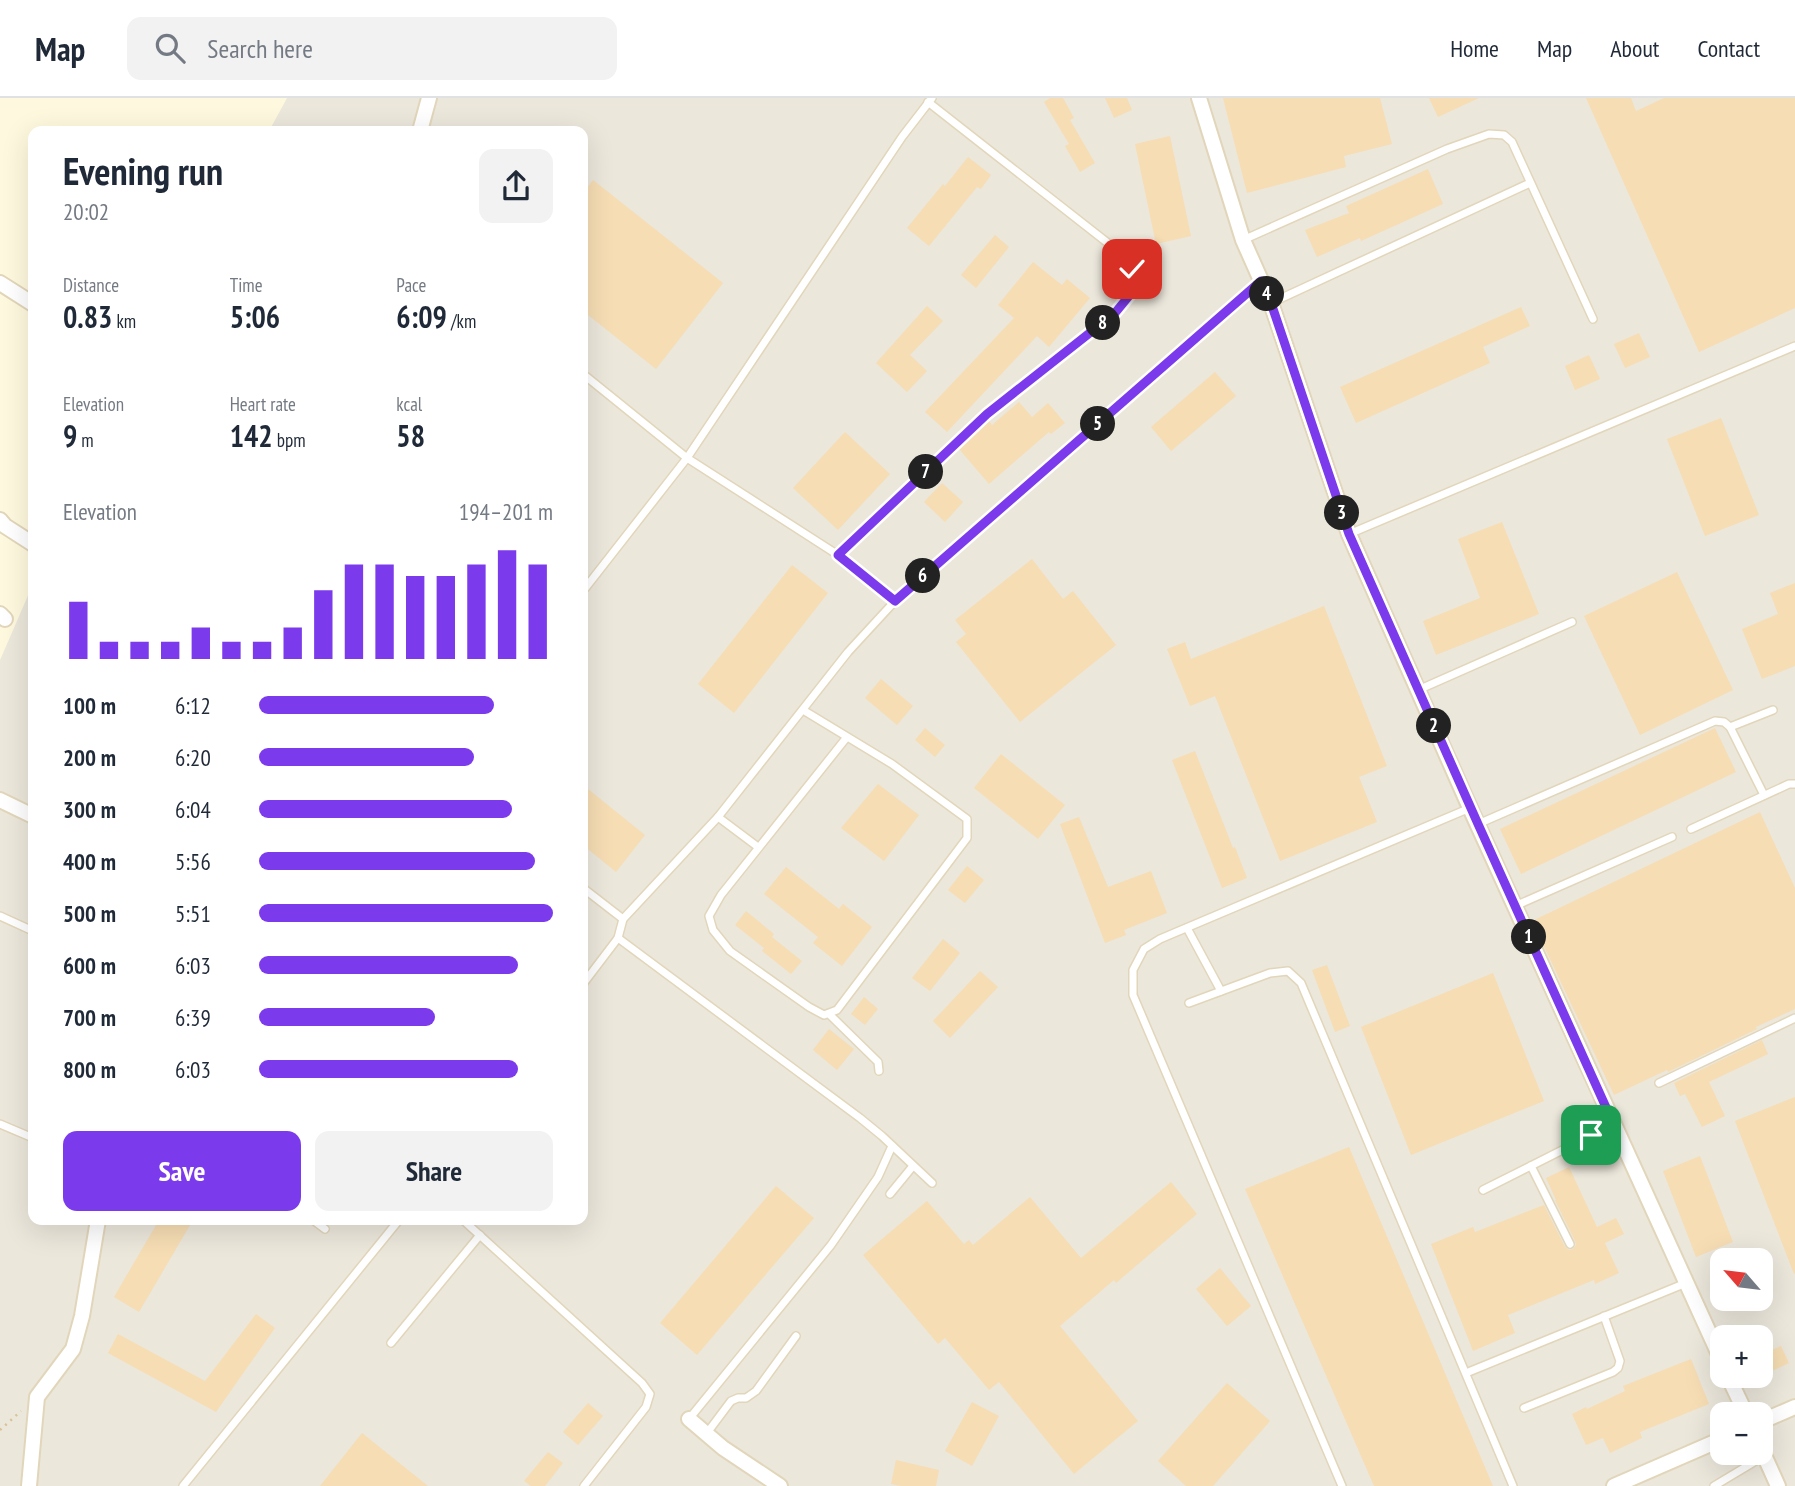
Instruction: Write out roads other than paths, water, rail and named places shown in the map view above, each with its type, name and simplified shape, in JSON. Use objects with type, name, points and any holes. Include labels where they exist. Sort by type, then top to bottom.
[{"type":"street","points":[[421,126],[429,98]]},
{"type":"street","points":[[1199,98],[1243,240],[1271,303],[1349,534],[1470,808],[1710,1335]]},
{"type":"street","points":[[0,283],[28,301]]},
{"type":"street","points":[[0,520],[28,541]]},
{"type":"street","points":[[0,800],[28,814]]},
{"type":"street","points":[[29,1486],[37,1397],[73,1349],[82,1316],[98,1225]]},
{"type":"street","points":[[1773,1416],[1795,1406]]},
{"type":"street","points":[[689,1419],[723,1448],[780,1486]]},
{"type":"street","points":[[1614,1486],[1710,1443]]},
{"type":"street","points":[[1769,1465],[1778,1486]]},
{"type":"lane","points":[[588,586],[687,458],[902,136],[930,100],[1118,251],[1132,269],[1133,291],[1115,313],[987,414],[838,555]]},
{"type":"lane","points":[[1243,240],[1447,149],[1489,134],[1504,135],[1513,142],[1593,319]]},
{"type":"lane","points":[[1271,303],[1530,183]]},
{"type":"lane","points":[[588,977],[618,938],[623,919],[718,817],[848,652],[895,601],[1261,281]]},
{"type":"lane","points":[[1349,534],[1795,346]]},
{"type":"lane","points":[[588,378],[687,458],[838,555],[895,601]]},
{"type":"lane","points":[[1418,690],[1573,622]]},
{"type":"lane","points":[[803,710],[892,764],[967,819],[968,828],[967,838],[837,1010],[824,1015],[730,951],[713,930],[709,916],[721,895],[846,737]]},
{"type":"lane","points":[[1730,727],[1773,710]]},
{"type":"lane","points":[[1478,824],[1715,721],[1724,722],[1730,727],[1763,795]]},
{"type":"lane","points":[[1691,830],[1763,795],[1795,784]]},
{"type":"lane","points":[[1342,1486],[1133,995],[1133,970],[1144,949],[1160,939],[1470,808]]},
{"type":"lane","points":[[718,817],[758,847]]},
{"type":"lane","points":[[1515,906],[1672,837]]},
{"type":"lane","points":[[588,892],[623,919]]},
{"type":"lane","points":[[0,916],[28,929]]},
{"type":"lane","points":[[1187,928],[1221,991]]},
{"type":"lane","points":[[618,938],[860,1118],[932,1183]]},
{"type":"lane","points":[[1189,1003],[1270,973],[1288,971],[1301,983],[1513,1486]]},
{"type":"lane","points":[[829,1014],[878,1062],[879,1071]]},
{"type":"lane","points":[[1659,1083],[1795,1018]]},
{"type":"lane","points":[[0,1124],[28,1136]]},
{"type":"lane","points":[[1483,1190],[1614,1125]]},
{"type":"lane","points":[[689,1419],[831,1245],[878,1177],[892,1146]]},
{"type":"lane","points":[[890,1194],[913,1166]]},
{"type":"lane","points":[[1531,1166],[1570,1244]]},
{"type":"lane","points":[[320,1225],[325,1229]]},
{"type":"lane","points":[[183,1486],[395,1225]]},
{"type":"lane","points":[[469,1225],[642,1383],[650,1394],[646,1407],[584,1486]]},
{"type":"lane","points":[[391,1343],[480,1235]]},
{"type":"lane","points":[[1466,1373],[1686,1283]]},
{"type":"lane","points":[[1524,1408],[1618,1368],[1620,1361],[1604,1317]]},
{"type":"lane","points":[[706,1434],[732,1401],[746,1398],[756,1391],[796,1336]]},
{"type":"lane","points":[[1714,1486],[1743,1465]]}]
